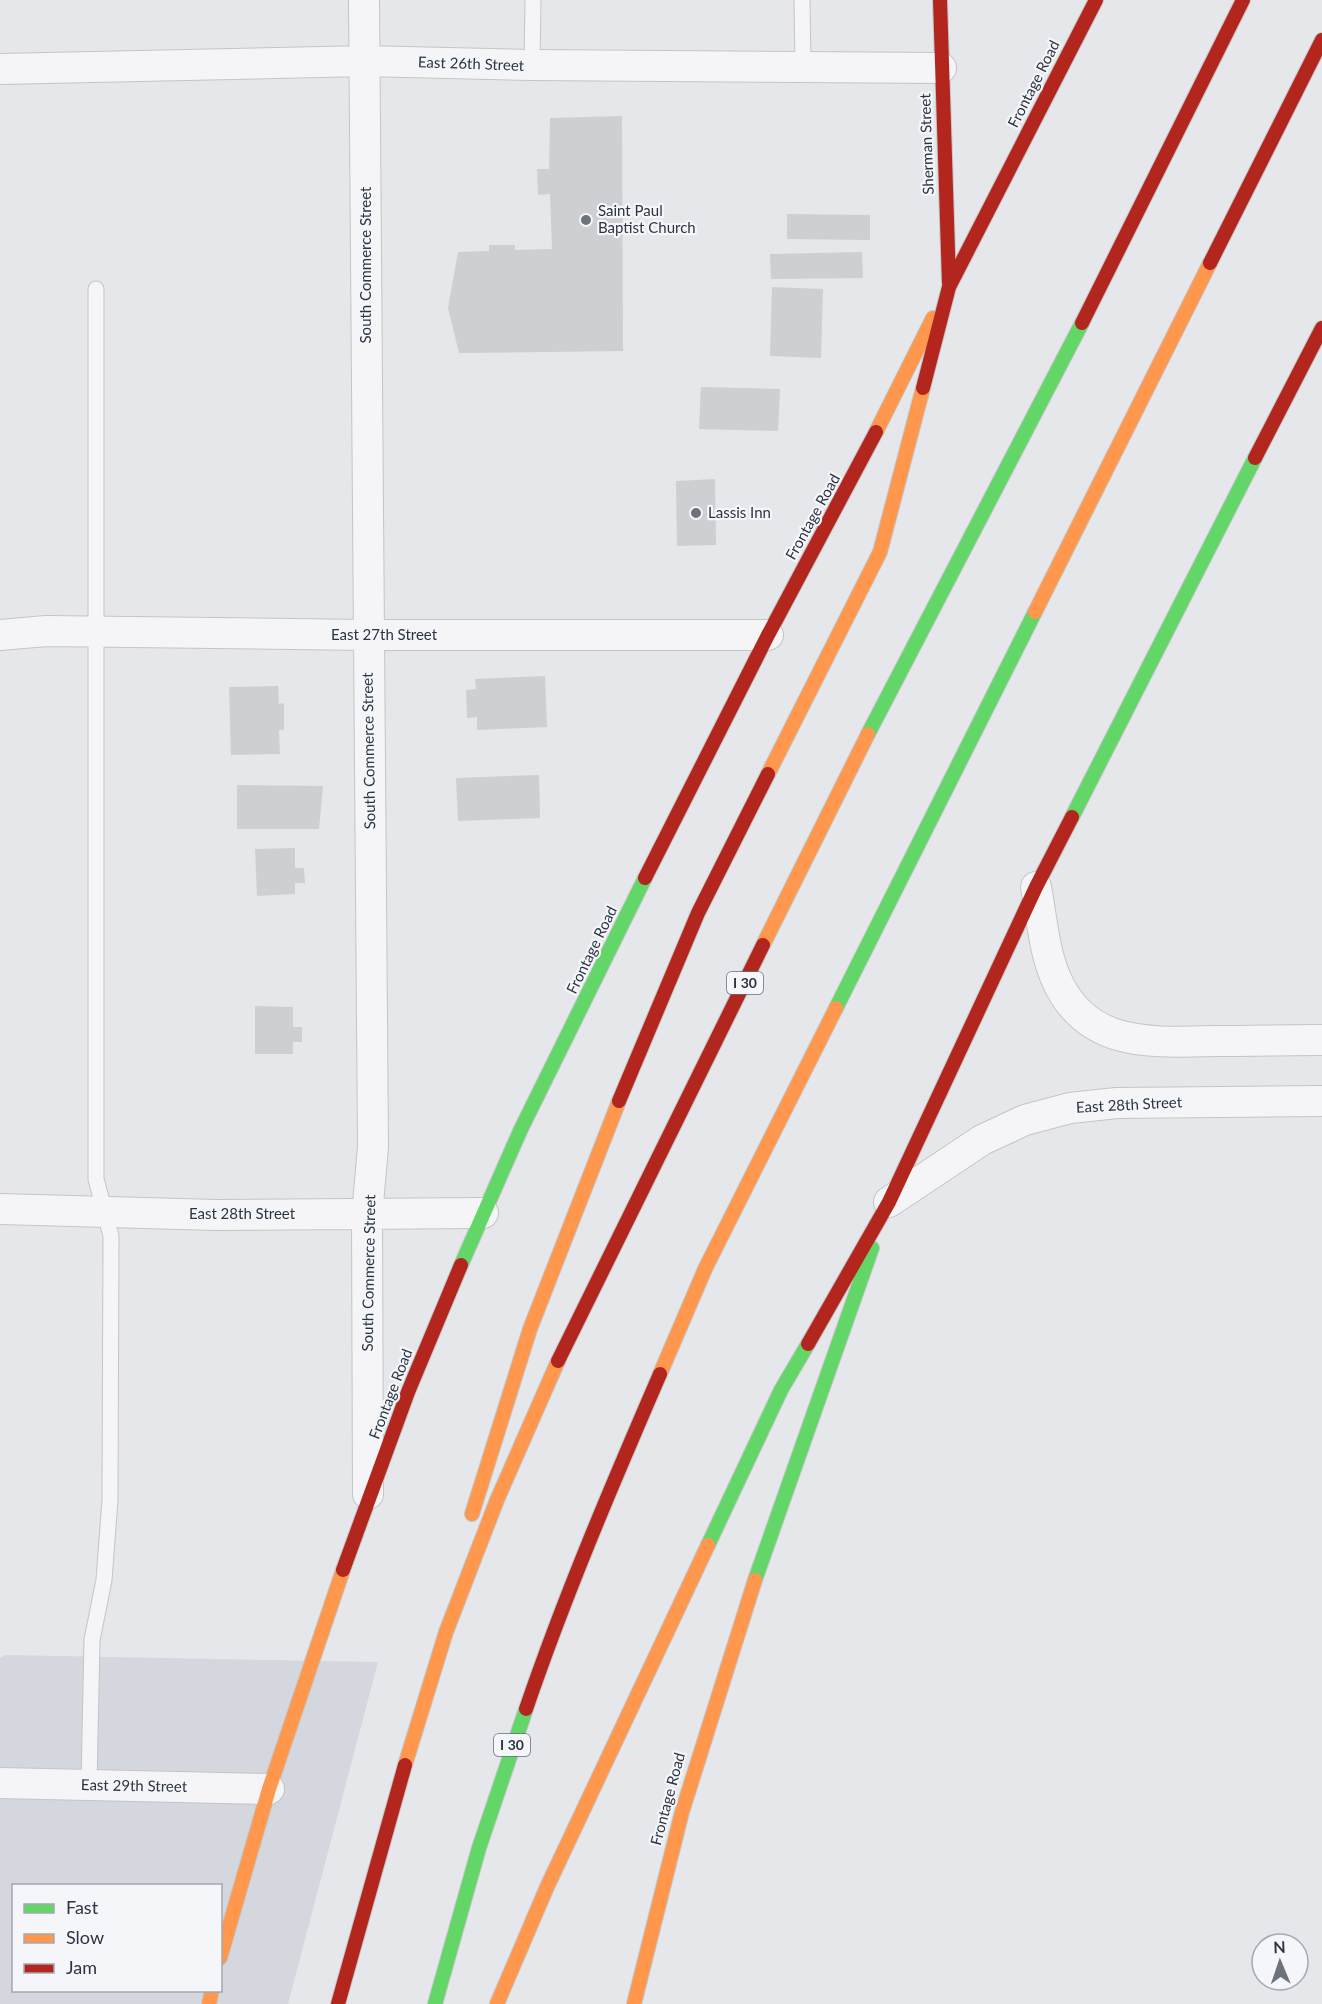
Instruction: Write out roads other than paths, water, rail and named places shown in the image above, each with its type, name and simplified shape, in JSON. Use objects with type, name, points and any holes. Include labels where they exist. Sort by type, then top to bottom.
[{"type":"main road","name":"Sherman Street","points":[[940,0],[949,287]]},
{"type":"main road","name":"Frontage Road","points":[[222,1951],[269,1789],[312,1656],[408,1392],[483,1213],[521,1129],[617,934],[768,635],[862,461],[1096,0]]},
{"type":"main road","name":"I 30","points":[[338,2004],[387,1821],[446,1632],[497,1500],[562,1351],[896,677],[1114,263],[1243,0]]},
{"type":"main road","name":"I 30","points":[[435,2004],[478,1848],[553,1630],[601,1509],[705,1269],[1322,40]]},
{"type":"main road","points":[[469,1526],[530,1329],[612,1118],[698,914],[880,552],[949,287]]},
{"type":"main road","name":"Frontage Road","points":[[634,2004],[649,1935],[698,1752],[734,1635],[889,1202],[1036,887],[1322,328]]},
{"type":"main road","points":[[497,2004],[547,1887],[781,1390],[889,1202]]},
{"type":"main road","points":[[446,1632],[454,1584],[463,1550]]},
{"type":"street","name":"South Commerce Street","points":[[364,0],[373,1147],[367,1215],[368,1502]]},
{"type":"street","name":"East 26th Street","points":[[0,69],[365,61],[532,65],[941,68]]},
{"type":"street","name":"East 27th Street","points":[[0,636],[46,631],[368,635],[768,635]]},
{"type":"street","points":[[1036,887],[1049,956],[1058,984],[1074,1009],[1085,1019],[1110,1033],[1152,1042],[1322,1040]]},
{"type":"street","name":"East 28th Street","points":[[889,1202],[982,1140],[1025,1120],[1070,1108],[1117,1103],[1322,1101]]},
{"type":"street","name":"East 28th Street","points":[[0,1209],[367,1215],[483,1213]]},
{"type":"street","name":"East 29th Street","points":[[0,1783],[269,1789]]},
{"type":"lane","points":[[532,65],[534,0]]},
{"type":"lane","points":[[802,0],[803,67]]},
{"type":"lane","points":[[89,1785],[92,1640],[104,1580],[110,1500],[111,1236],[96,1179],[98,633],[96,289]]},
{"type":"place","name":"Saint Paul Baptist Church","points":[[586,220]]},
{"type":"place","name":"Lassis Inn","points":[[696,513]]}]
